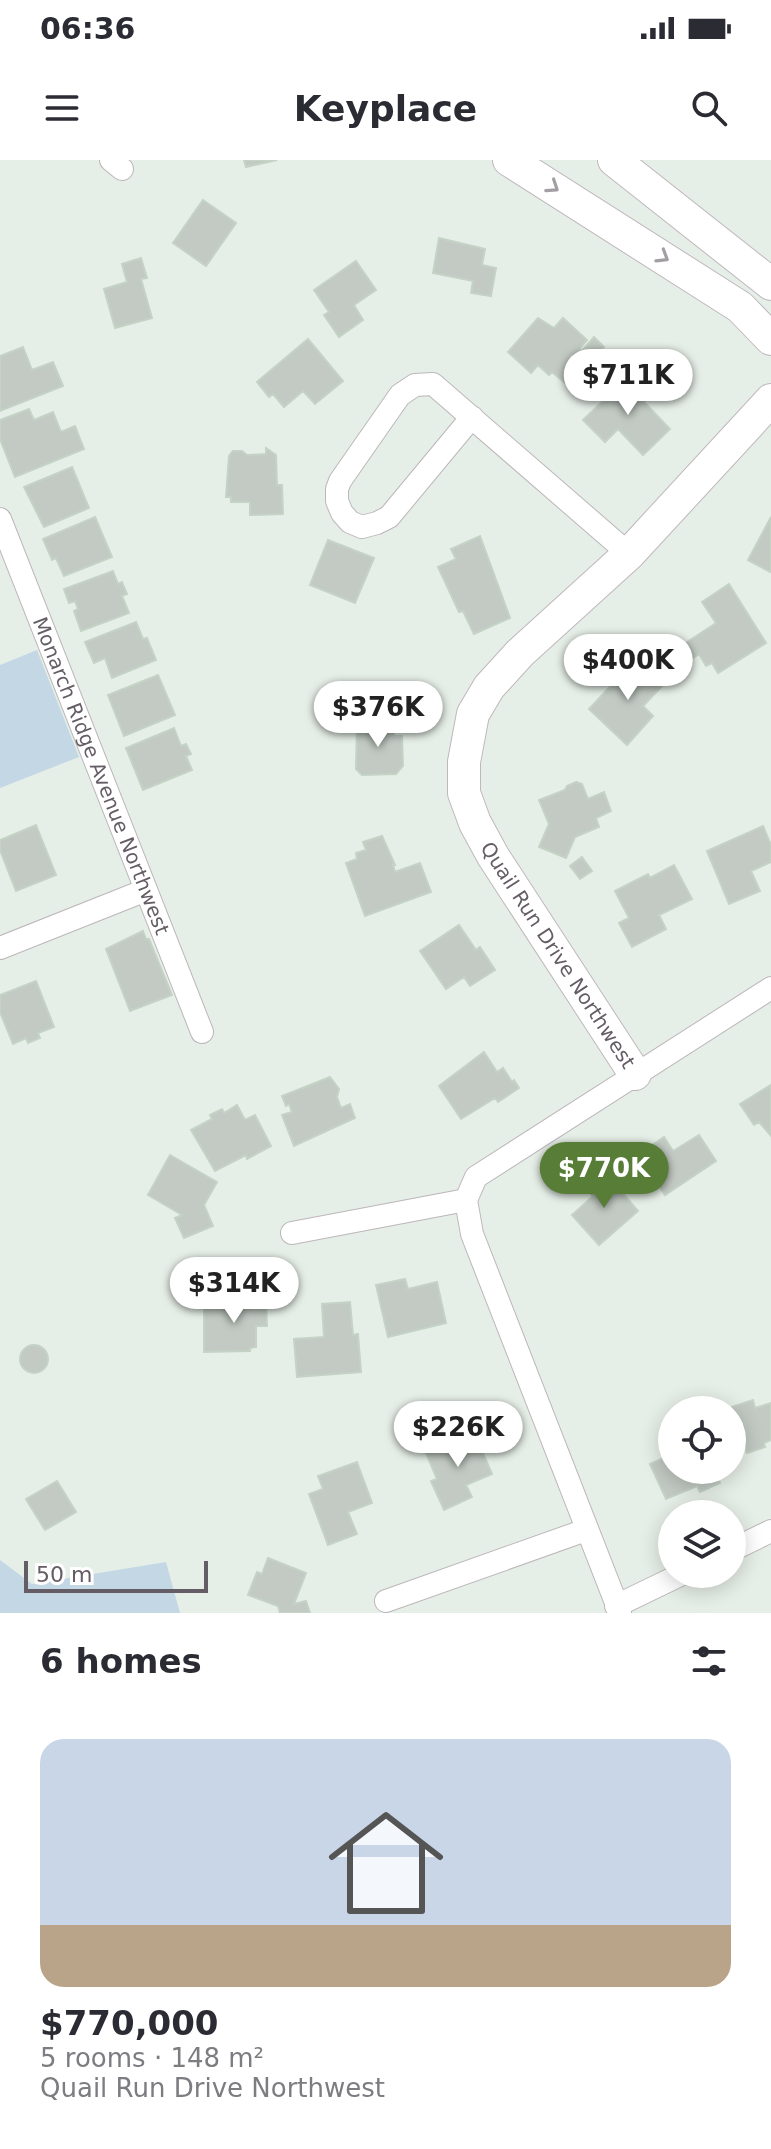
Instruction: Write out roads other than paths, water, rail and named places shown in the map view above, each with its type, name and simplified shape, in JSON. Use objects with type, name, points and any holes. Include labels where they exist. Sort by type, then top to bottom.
[{"type":"street","points":[[509,160],[740,307],[771,339]]},
{"type":"street","points":[[614,160],[771,284]]},
{"type":"street","points":[[472,417],[389,517],[362,527],[350,522],[342,513],[337,501],[340,481],[400,395],[415,385],[433,384],[472,417],[629,554]]},
{"type":"street","name":"Quail Run Drive Northwest","points":[[466,1200],[476,1177],[635,1074],[493,856],[475,823],[464,793],[464,762],[473,714],[489,687],[520,653],[629,554],[771,400]]},
{"type":"street","name":"Monarch Ridge Avenue Northwest","points":[[0,519],[202,1032]]},
{"type":"street","points":[[0,948],[146,890]]},
{"type":"street","points":[[635,1074],[771,988]]},
{"type":"street","points":[[292,1233],[466,1200],[472,1234],[618,1610],[658,1588]]},
{"type":"street","points":[[386,1601],[586,1530]]},
{"type":"street","points":[[746,1543],[771,1531]]}]
